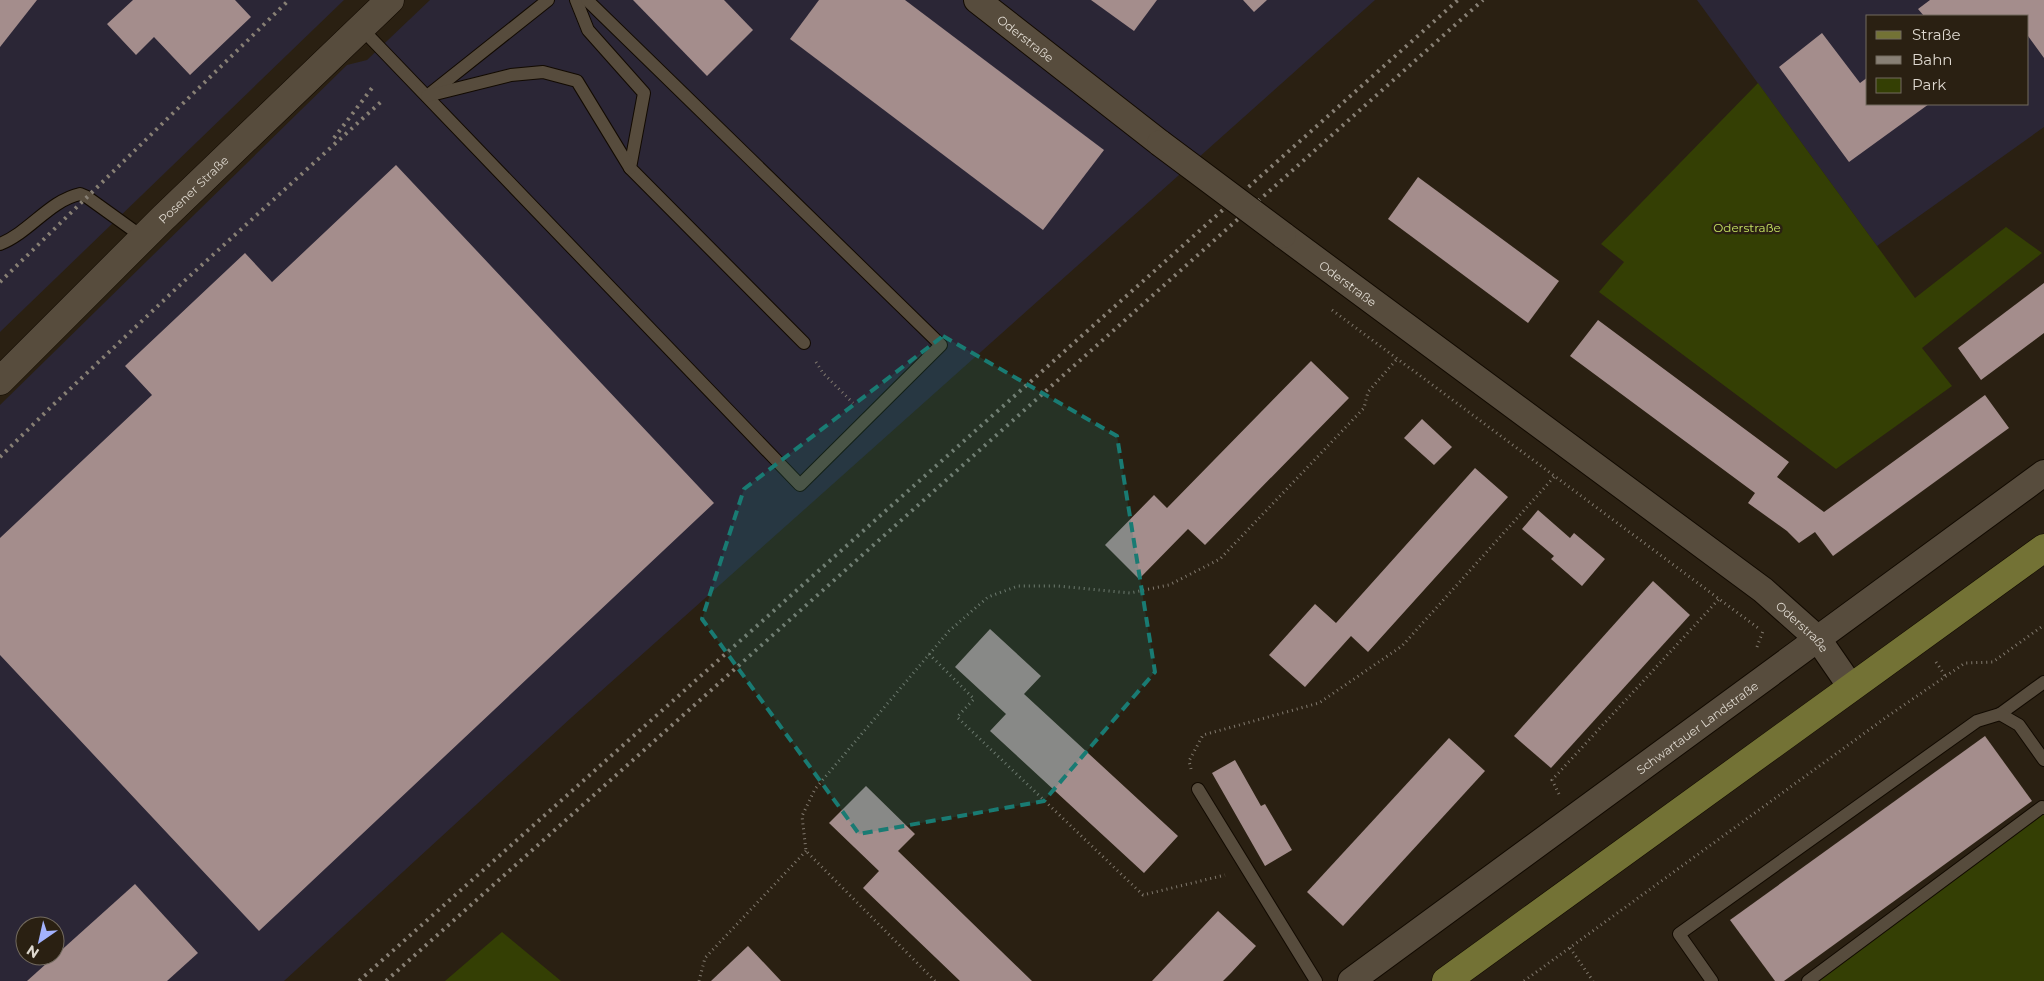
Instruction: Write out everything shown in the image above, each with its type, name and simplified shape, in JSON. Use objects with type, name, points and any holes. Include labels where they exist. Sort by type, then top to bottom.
[{"type":"main road","points":[[1446,981],[2044,548]]},
{"type":"street","name":"Posener Straße","points":[[0,381],[144,238],[390,0]]},
{"type":"street","name":"Oderstraße","points":[[977,0],[1160,143],[1763,590],[1818,639],[1851,687]]},
{"type":"street","name":"Schwartauer Landstraße","points":[[1351,981],[2044,473]]},
{"type":"lane","points":[[427,96],[548,0]]},
{"type":"lane","points":[[576,0],[588,30],[644,94],[630,168]]},
{"type":"lane","points":[[360,28],[800,485],[941,345],[587,0]]},
{"type":"lane","points":[[427,96],[511,76],[543,72],[578,81],[630,168],[804,343]]},
{"type":"lane","points":[[0,244],[13,238],[64,200],[80,194],[144,238]]},
{"type":"lane","points":[[1712,981],[1678,934],[1977,721],[2000,714],[2044,682]]},
{"type":"lane","points":[[2000,714],[2019,725],[2044,760]]},
{"type":"lane","points":[[1198,788],[1316,981]]},
{"type":"lane","points":[[1808,981],[2044,808]]},
{"type":"path","points":[[935,981],[806,851],[802,816],[815,789],[949,631],[988,597],[1018,586],[1058,586],[1130,593],[1169,586],[1220,559],[1364,408],[1368,392],[1397,359],[1762,631]]},
{"type":"path","points":[[823,373],[868,418]]},
{"type":"path","points":[[1198,788],[1189,761],[1203,735],[1319,702],[1402,646],[1554,477]]},
{"type":"path","points":[[1559,794],[1552,780],[1718,599]]},
{"type":"path","points":[[1524,981],[1888,716],[1965,663],[1993,662],[2044,625]]},
{"type":"path","points":[[929,654],[974,699],[957,718],[1143,895],[1248,869]]},
{"type":"path","points":[[699,981],[705,958],[806,851]]},
{"type":"path","points":[[1570,948],[1594,981]]},
{"type":"highlighted area","points":[[943,336],[1117,436],[1155,672],[1044,801],[859,834],[702,619],[744,489]]},
{"type":"shaded area","points":[[0,0],[344,0],[0,332]]},
{"type":"shaded area","points":[[430,0],[1375,0],[572,717],[284,981],[0,981],[0,405],[347,65],[367,60]]},
{"type":"shaded area","points":[[1697,0],[2044,0],[2044,127],[1877,246]]},
{"type":"green space","points":[[1758,83],[1915,298],[2006,227],[2042,253],[1922,348],[1952,386],[1836,469],[1599,292],[1624,262],[1601,244]]},
{"type":"green space","points":[[2044,808],[2044,981],[1808,981]]},
{"type":"green space","points":[[502,932],[561,981],[445,981]]},
{"type":"building","points":[[0,0],[37,0],[0,47]]},
{"type":"building","points":[[133,0],[235,0],[251,17],[190,75],[154,37],[136,55],[107,24]]},
{"type":"building","points":[[633,0],[724,0],[753,30],[707,76]]},
{"type":"building","points":[[819,0],[905,0],[1104,150],[1043,230],[790,39]]},
{"type":"building","points":[[1091,0],[1157,0],[1134,31]]},
{"type":"building","points":[[1243,0],[1267,0],[1254,12]]},
{"type":"building","points":[[1930,0],[2044,0],[2044,58],[2029,37],[2029,15],[1923,15],[1918,9]]},
{"type":"building","points":[[1822,33],[1860,83],[1866,78],[1866,105],[1928,105],[1849,162],[1779,67]]},
{"type":"building","points":[[396,165],[714,503],[259,931],[0,655],[0,538],[152,395],[125,366],[245,253],[272,282]]},
{"type":"building","points":[[1418,177],[1559,281],[1528,323],[1388,219]]},
{"type":"building","points":[[2044,283],[2044,333],[1981,380],[1958,348]]},
{"type":"building","points":[[1598,320],[1789,462],[1777,477],[1824,512],[1985,395],[2009,428],[1833,556],[1815,532],[1799,543],[1787,531],[1748,503],[1755,493],[1570,356]]},
{"type":"building","points":[[1311,361],[1349,398],[1205,545],[1188,529],[1139,579],[1105,545],[1154,495],[1167,508]]},
{"type":"building","points":[[1422,419],[1452,447],[1434,465],[1404,438]]},
{"type":"building","points":[[1475,468],[1508,497],[1368,652],[1351,636],[1305,687],[1269,655],[1315,604],[1336,623]]},
{"type":"building","points":[[1538,510],[1570,538],[1574,533],[1605,559],[1582,586],[1551,559],[1554,556],[1522,529]]},
{"type":"building","points":[[1653,581],[1690,615],[1551,768],[1514,736]]},
{"type":"building","points":[[990,629],[1041,676],[1024,694],[1178,836],[1144,873],[990,731],[1006,714],[955,667]]},
{"type":"building","points":[[1985,736],[2032,801],[1784,981],[1775,981],[1730,920]]},
{"type":"building","points":[[1449,738],[1485,771],[1343,926],[1307,892]]},
{"type":"building","points":[[1235,760],[1261,806],[1265,804],[1292,850],[1265,866],[1212,773]]},
{"type":"building","points":[[866,786],[915,834],[898,851],[1032,981],[960,981],[863,888],[879,871],[829,823]]},
{"type":"building","points":[[135,884],[198,953],[167,981],[27,981],[44,966],[65,966],[65,947]]},
{"type":"building","points":[[1218,911],[1256,946],[1231,973],[1223,981],[1152,981]]},
{"type":"building","points":[[748,946],[781,981],[711,981]]},
{"type":"railway","points":[[0,282],[289,0]]},
{"type":"railway","points":[[359,981],[1458,0]]},
{"type":"railway","points":[[386,981],[1483,0]]},
{"type":"railway","points":[[334,138],[372,88]]},
{"type":"railway","points":[[0,457],[181,284],[383,100]]}]
